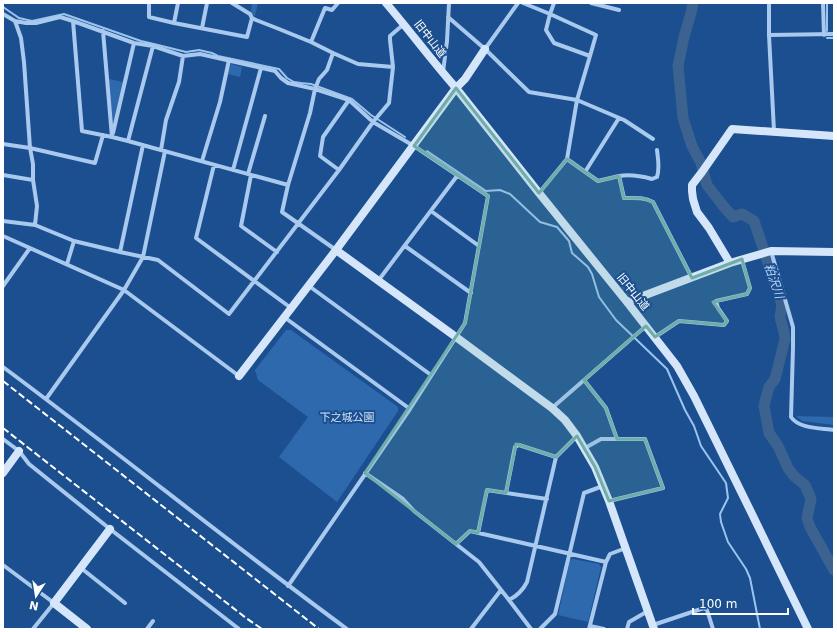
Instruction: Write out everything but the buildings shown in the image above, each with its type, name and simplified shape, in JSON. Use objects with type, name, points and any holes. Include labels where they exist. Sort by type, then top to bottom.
[{"type":"street","points":[[149,3],[149,17],[247,37],[252,18]]},
{"type":"street","points":[[174,23],[178,3]]},
{"type":"street","points":[[202,28],[207,3]]},
{"type":"street","points":[[232,3],[250,14],[252,18],[256,20],[311,42],[358,64],[393,67]]},
{"type":"street","points":[[311,42],[325,8],[332,10],[338,3]]},
{"type":"street","name":"旧中山道","points":[[386,3],[456,88],[677,366],[694,396],[808,629]]},
{"type":"street","points":[[443,74],[449,3]]},
{"type":"street","points":[[3,236],[124,290],[239,376],[336,250],[456,88],[465,79],[518,3]]},
{"type":"street","points":[[523,3],[596,35],[577,100],[567,159],[539,193]]},
{"type":"street","points":[[554,3],[546,30],[554,43],[590,56]]},
{"type":"street","points":[[591,3],[619,10]]},
{"type":"street","points":[[769,3],[769,35],[774,131]]},
{"type":"street","points":[[824,3],[824,35]]},
{"type":"street","points":[[3,14],[15,21],[26,23],[36,23],[60,17],[134,43],[153,46],[183,56],[200,54],[275,71],[288,83],[315,89],[349,100],[373,122],[414,146],[488,196],[465,323],[410,409],[288,586]]},
{"type":"street","points":[[448,17],[485,49],[530,92],[577,100],[624,120],[653,139]]},
{"type":"street","points":[[15,21],[21,38],[30,148],[33,164],[33,180],[37,206],[35,225]]},
{"type":"street","points":[[73,21],[82,131],[128,141],[288,185]]},
{"type":"street","points":[[3,221],[35,225],[74,241],[158,260],[229,314],[339,170],[373,122],[389,103],[393,67],[390,36],[404,24]]},
{"type":"street","points":[[103,31],[112,137]]},
{"type":"street","points":[[769,35],[834,34]]},
{"type":"street","points":[[112,137],[134,43]]},
{"type":"street","points":[[128,141],[153,46]]},
{"type":"street","points":[[333,53],[327,70],[319,79],[315,89],[310,113],[288,185],[282,212],[456,337],[552,408],[565,420],[585,448],[603,485],[654,627],[704,608],[707,610],[713,629]]},
{"type":"street","points":[[46,399],[124,290],[143,257],[163,151],[166,120],[179,82],[183,56]]},
{"type":"street","points":[[202,161],[220,102],[229,60]]},
{"type":"street","points":[[232,170],[261,68]]},
{"type":"street","points":[[339,170],[320,156],[323,136],[349,100]]},
{"type":"street","points":[[265,116],[250,174],[241,226],[277,252]]},
{"type":"street","points":[[585,172],[620,118]]},
{"type":"street","points":[[730,263],[709,228],[697,212],[693,199],[692,185],[732,129],[834,136]]},
{"type":"street","points":[[3,144],[30,148],[95,163],[103,135]]},
{"type":"street","points":[[120,252],[143,145]]},
{"type":"street","points":[[567,159],[598,181],[627,174],[652,179],[657,177],[658,172],[657,150]]},
{"type":"street","points":[[214,165],[196,238],[291,308]]},
{"type":"street","points":[[3,175],[33,180]]},
{"type":"street","points":[[378,281],[457,176]]},
{"type":"street","points":[[619,176],[624,198],[642,198],[653,202],[692,278]]},
{"type":"street","points":[[430,211],[479,246]]},
{"type":"street","points":[[67,264],[74,241]]},
{"type":"street","points":[[405,246],[471,293]]},
{"type":"street","points":[[3,286],[30,248]]},
{"type":"street","points":[[627,302],[730,263],[769,252],[834,252]]},
{"type":"street","points":[[769,252],[793,327],[792,417],[798,424],[803,426],[834,430]]},
{"type":"street","points":[[655,337],[679,321],[724,326],[727,321],[718,308],[716,301],[747,294],[750,288],[742,259]]},
{"type":"street","points":[[308,286],[431,375]]},
{"type":"street","points":[[284,317],[410,409]]},
{"type":"street","points":[[552,408],[646,326]]},
{"type":"street","points":[[3,367],[288,586],[347,629]]},
{"type":"street","points":[[584,380],[606,408],[617,439]]},
{"type":"street","points":[[509,600],[514,598],[525,587],[527,582],[556,457],[577,436]]},
{"type":"street","points":[[3,439],[19,451],[29,464],[239,629]]},
{"type":"street","points":[[585,448],[601,439],[645,440],[663,488],[609,502]]},
{"type":"street","points":[[506,493],[515,447],[519,445],[556,457]]},
{"type":"street","points":[[3,473],[19,451]]},
{"type":"street","points":[[365,473],[403,499],[414,511],[479,562],[531,629]]},
{"type":"street","points":[[540,629],[555,614],[584,493],[603,485]]},
{"type":"street","points":[[478,533],[487,490],[547,499]]},
{"type":"street","points":[[33,629],[110,529]]},
{"type":"street","points":[[456,544],[470,531],[606,562]]},
{"type":"street","points":[[604,629],[589,628],[606,562],[610,554],[626,548]]},
{"type":"street","points":[[3,565],[87,629]]},
{"type":"street","points":[[81,568],[125,603]]},
{"type":"street","points":[[471,629],[501,590]]},
{"type":"street","points":[[627,629],[629,622],[648,611]]},
{"type":"street","points":[[147,629],[153,621]]},
{"type":"highlighted area","points":[[456,88],[539,193],[567,159],[598,181],[619,176],[624,198],[642,198],[653,202],[692,278],[742,259],[750,288],[747,294],[713,302],[727,321],[724,325],[679,321],[655,337],[646,326],[584,380],[606,408],[617,439],[645,439],[663,488],[609,501],[595,467],[577,436],[556,457],[516,444],[506,493],[487,490],[478,533],[470,531],[456,544],[365,473],[465,323],[488,196],[414,146]]},
{"type":"green space","points":[[252,3],[258,3],[255,16],[251,11]]},
{"type":"green space","points":[[231,64],[242,67],[240,77],[228,74]]},
{"type":"green space","points":[[109,79],[123,82],[113,125]]},
{"type":"green space","name":"下之城公園","points":[[286,330],[291,330],[398,407],[398,411],[337,502],[279,457],[308,417],[258,380],[255,370]]},
{"type":"green space","points":[[796,416],[834,417],[834,425],[802,421]]},
{"type":"green space","points":[[573,559],[599,564],[601,567],[588,622],[558,615],[570,560]]},
{"type":"waterway","name":"粕沢川","points":[[693,3],[678,66],[683,118],[692,146],[701,163],[707,185],[733,217],[742,214],[754,221],[782,305],[780,317],[785,339],[775,379],[769,387],[764,406],[769,433],[778,446],[788,468],[794,476],[805,485],[811,499],[807,518],[810,527],[834,570]]},
{"type":"waterway","points":[[827,3],[827,31]]},
{"type":"waterway","points":[[3,7],[19,18],[32,21],[64,14],[141,41],[186,52],[199,50],[218,56],[279,69],[287,78],[294,82],[311,84],[352,99],[371,115],[405,137]]},
{"type":"waterway","points":[[827,38],[834,38]]},
{"type":"waterway","points":[[427,151],[486,191],[500,190],[510,194],[540,222],[557,227],[569,241],[572,253],[588,267],[592,274],[599,297],[616,320],[667,369],[685,410],[694,426],[701,446],[726,483],[728,498],[720,514],[721,522],[728,542],[746,569],[750,578],[760,629]]},
{"type":"railway","points":[[3,381],[319,629]]},
{"type":"railway","points":[[3,428],[262,629]]}]
